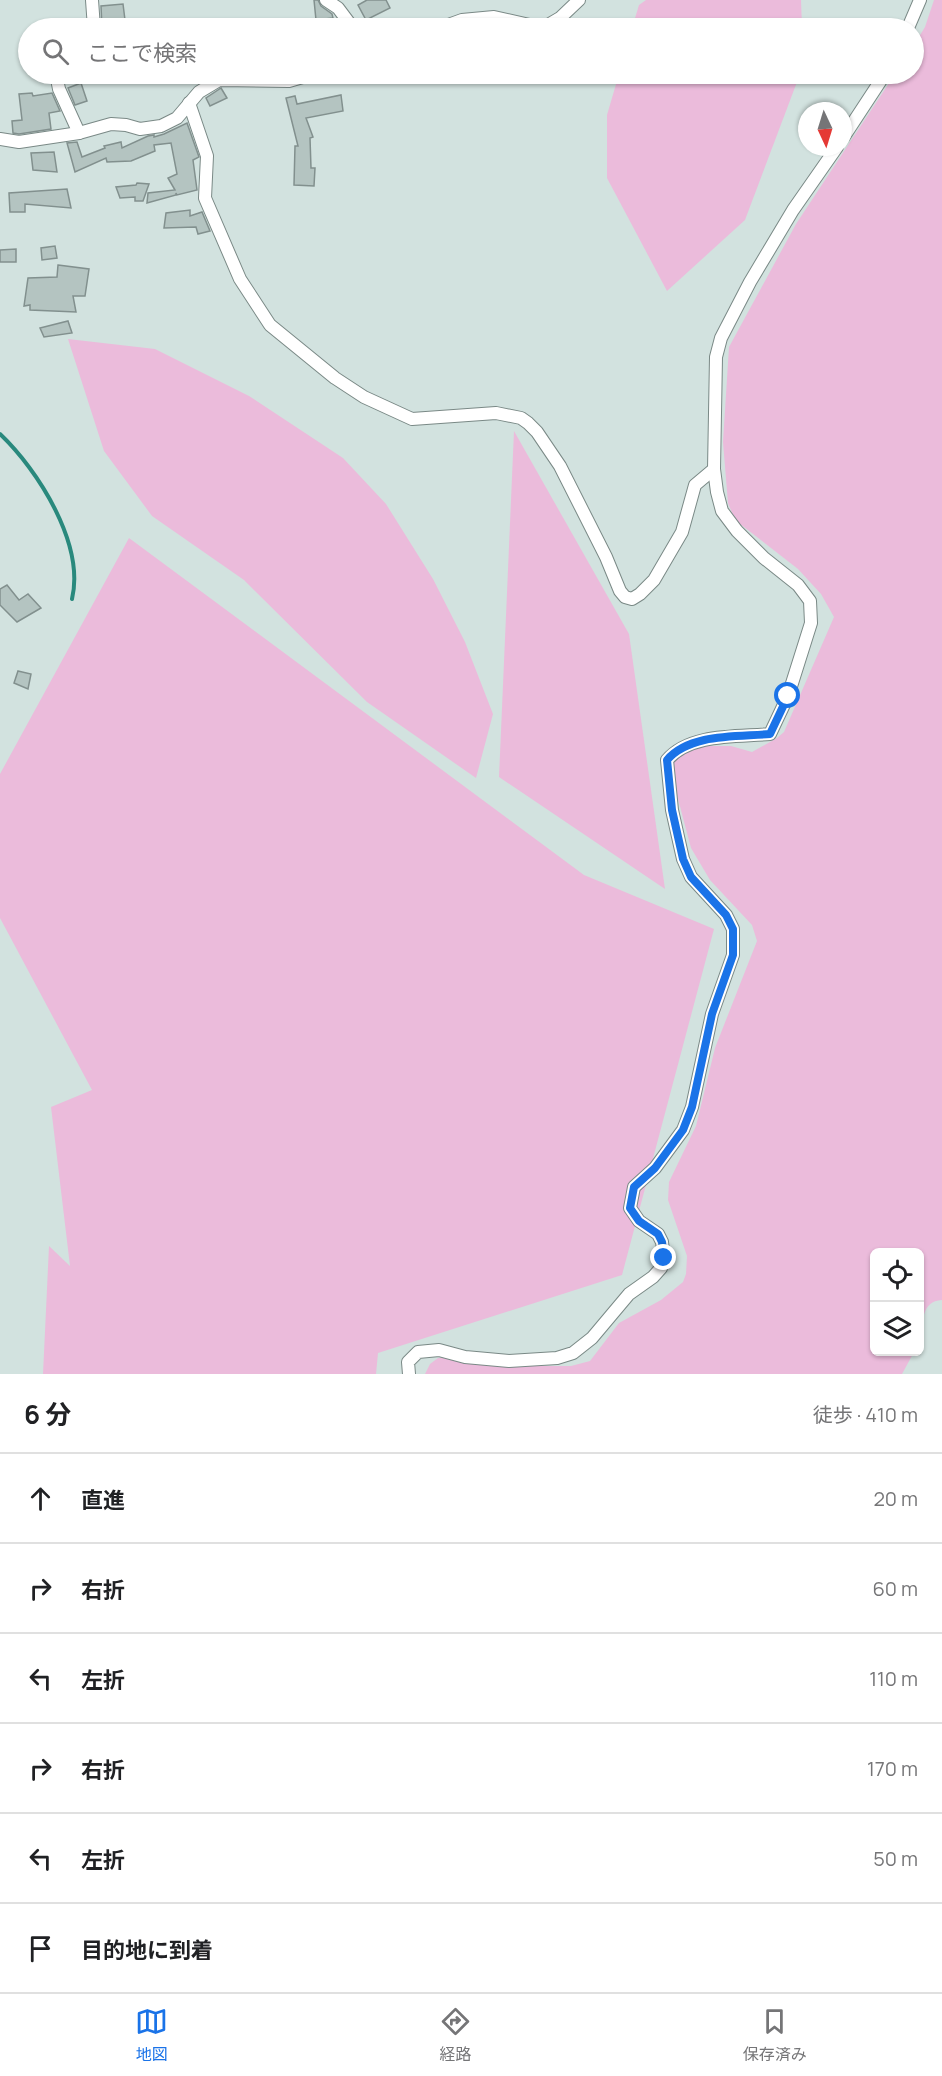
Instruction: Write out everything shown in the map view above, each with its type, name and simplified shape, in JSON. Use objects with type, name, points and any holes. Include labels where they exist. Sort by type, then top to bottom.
[{"type":"street","points":[[92,0],[93,18]]},
{"type":"street","points":[[326,0],[338,8],[346,18]]},
{"type":"street","points":[[560,18],[579,0]]},
{"type":"street","points":[[912,18],[920,0]]},
{"type":"street","points":[[58,84],[79,133]]},
{"type":"street","points":[[0,139],[19,142],[79,133],[111,124],[140,129],[161,126],[177,118],[199,92],[212,84]]},
{"type":"street","points":[[852,125],[879,84]]},
{"type":"street","points":[[189,103],[207,156],[205,198],[240,279],[270,325],[335,378],[364,397],[412,419],[496,413],[521,418],[528,423],[537,432],[560,466],[625,597],[632,599],[654,580],[682,532],[695,484],[714,469]]},
{"type":"street","points":[[409,1374],[408,1362],[418,1352],[439,1350],[465,1357],[509,1360],[556,1358],[573,1353],[592,1338],[629,1294],[653,1277],[661,1268],[664,1258],[662,1242],[658,1234],[639,1221],[630,1208],[634,1187],[655,1168],[683,1130],[692,1107],[712,1014],[733,955],[733,929],[726,915],[691,877],[683,859],[672,810],[667,760],[674,752],[701,741],[770,734],[788,696],[811,623],[810,601],[798,585],[764,558],[737,531],[722,511],[714,469],[715,368],[721,338],[750,282],[788,219],[831,156]]},
{"type":"shaded area","points":[[646,0],[801,0],[802,18],[635,18],[639,5]]},
{"type":"shaded area","points":[[934,0],[942,0],[942,1300],[930,1304],[924,1314],[924,1248],[870,1248],[870,1356],[912,1356],[902,1374],[425,1374],[430,1364],[438,1358],[466,1357],[521,1366],[571,1366],[590,1361],[619,1323],[661,1300],[683,1282],[686,1274],[687,1256],[668,1200],[669,1182],[696,1126],[715,1048],[757,941],[752,925],[710,880],[691,848],[669,765],[686,746],[731,746],[752,752],[784,732],[834,617],[821,594],[798,569],[735,520],[728,503],[723,442],[729,347],[796,224],[841,156],[852,156],[852,139],[888,84],[924,84],[924,29]]},
{"type":"shaded area","points":[[616,84],[796,84],[745,220],[667,291],[607,178],[607,115]]},
{"type":"shaded area","points":[[68,339],[155,349],[249,396],[343,458],[386,504],[433,579],[465,642],[493,714],[476,778],[367,702],[244,580],[152,516],[104,451]]},
{"type":"shaded area","points":[[514,431],[629,634],[665,889],[499,777]]},
{"type":"shaded area","points":[[129,538],[584,875],[714,929],[622,1275],[378,1353],[376,1374],[43,1374],[49,1246],[70,1266],[51,1107],[92,1090],[0,918],[0,774]]},
{"type":"building","points":[[314,0],[318,0],[333,18],[316,18]]},
{"type":"building","points":[[367,0],[386,0],[390,8],[370,18],[365,18],[358,5]]},
{"type":"building","points":[[123,4],[125,18],[102,18],[101,6]]},
{"type":"building","points":[[81,84],[87,101],[75,105],[68,88]]},
{"type":"building","points":[[221,88],[227,98],[210,106],[206,98]]},
{"type":"building","points":[[32,93],[33,96],[52,93],[60,111],[49,113],[51,129],[13,133],[12,121],[22,120],[19,94]]},
{"type":"building","points":[[341,95],[343,111],[306,118],[313,137],[310,138],[311,168],[315,168],[314,186],[294,185],[295,146],[298,146],[286,98],[295,96],[297,104]]},
{"type":"building","points":[[187,123],[199,157],[193,160],[197,190],[177,195],[176,193],[176,195],[147,203],[148,193],[175,190],[168,178],[177,174],[171,143],[154,145],[155,151],[131,161],[107,162],[106,158],[75,172],[67,143],[77,142],[82,157],[105,148],[104,146],[121,142],[122,148],[148,136],[164,134]]},
{"type":"building","points":[[54,152],[57,172],[33,170],[31,153]]},
{"type":"building","points":[[137,183],[149,184],[143,201],[135,201],[135,197],[120,198],[116,187]]},
{"type":"building","points":[[67,189],[71,208],[25,204],[25,212],[10,212],[9,193]]},
{"type":"building","points":[[190,210],[190,216],[202,212],[210,231],[198,234],[196,227],[164,228],[166,213]]},
{"type":"building","points":[[55,246],[57,258],[42,260],[41,248]]},
{"type":"building","points":[[16,249],[16,262],[0,262],[0,250]]},
{"type":"building","points":[[58,265],[89,269],[85,296],[73,296],[76,312],[30,310],[30,305],[24,306],[28,278],[57,277]]},
{"type":"building","points":[[68,321],[72,333],[44,337],[40,328]]},
{"type":"building","points":[[7,585],[19,600],[28,594],[41,608],[17,622],[0,605],[0,589]]},
{"type":"building","points":[[18,671],[31,674],[28,689],[14,683]]},
{"type":"waterway","points":[[0,434],[29,467],[55,509],[72,555],[74,578],[72,599]]},
{"type":"route","points":[[664,1258],[662,1242],[658,1234],[639,1221],[630,1208],[634,1187],[655,1168],[683,1130],[692,1107],[712,1014],[733,955],[733,929],[726,915],[691,877],[683,859],[672,810],[667,760],[674,752],[701,741],[770,734],[788,696]]}]
